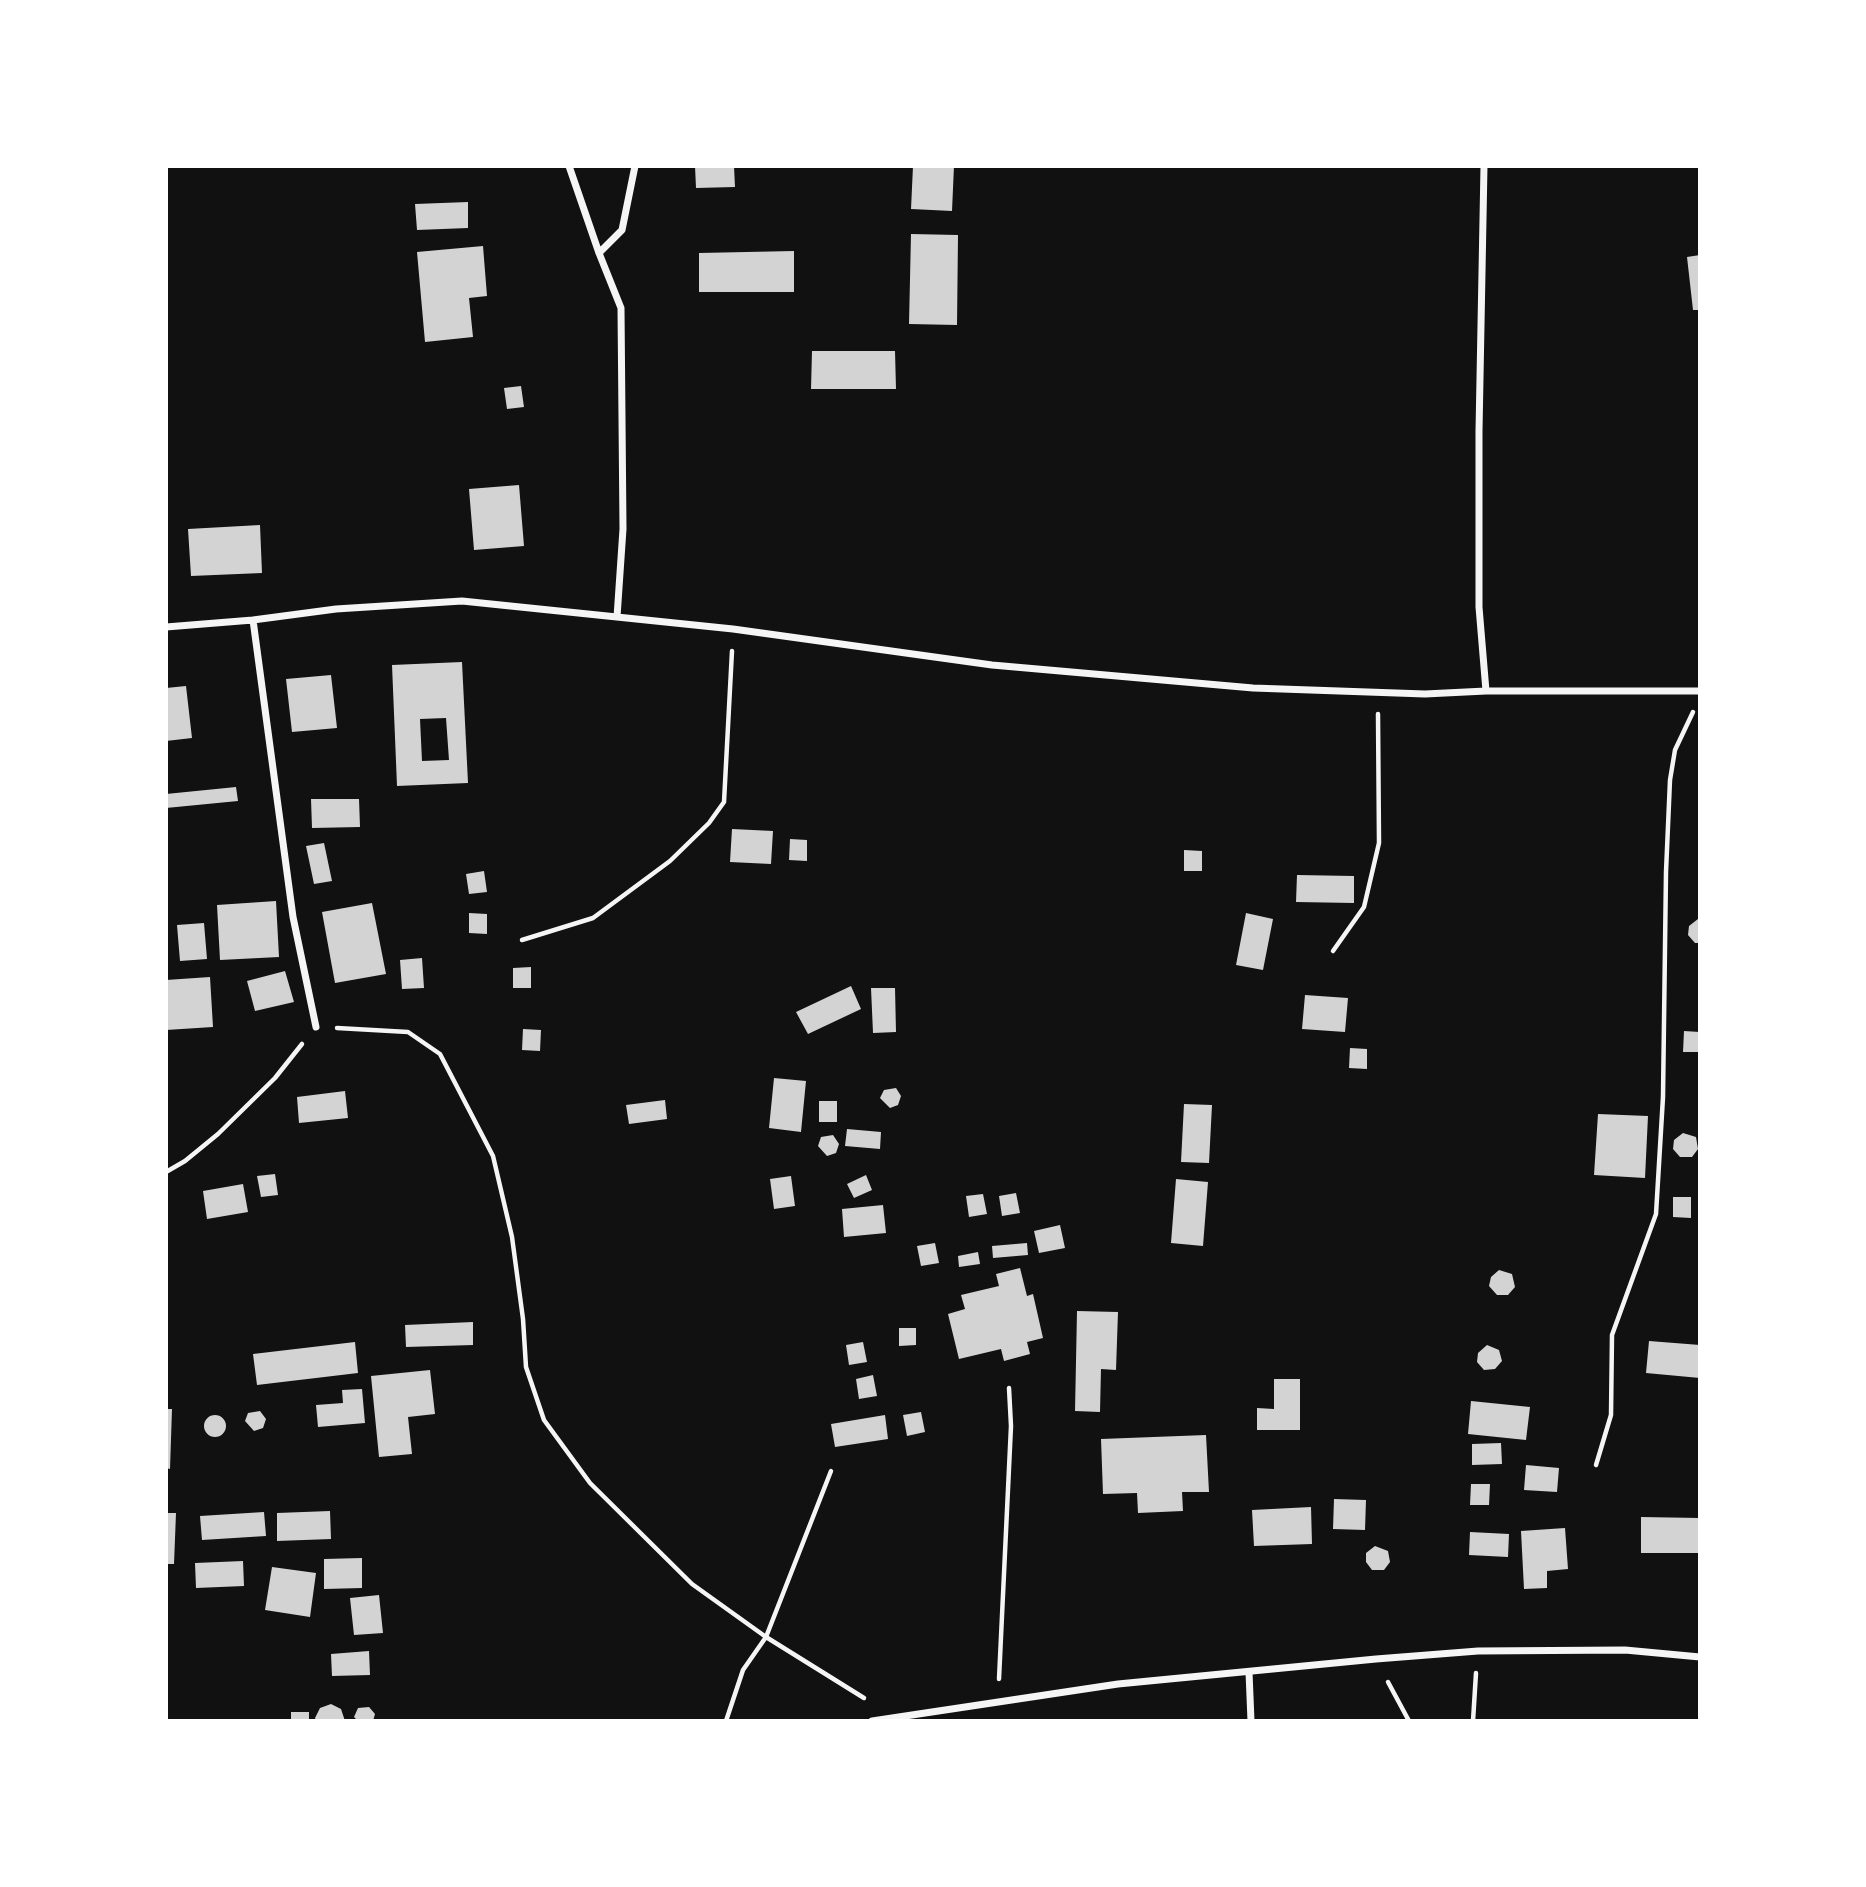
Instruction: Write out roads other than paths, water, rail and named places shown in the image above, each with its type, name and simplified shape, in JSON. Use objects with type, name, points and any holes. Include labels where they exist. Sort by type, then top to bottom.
[{"type":"street","points":[[569,166],[621,308],[624,529],[617,617]]},
{"type":"street","points":[[599,253],[622,230],[635,166]]},
{"type":"street","points":[[1484,166],[1479,607],[1486,691]]},
{"type":"street","points":[[166,627],[253,620],[336,608],[462,601],[733,629],[992,665],[1253,688],[1424,694],[1486,691],[1700,691]]},
{"type":"street","points":[[253,620],[293,917],[316,1027]]},
{"type":"street","points":[[872,1721],[1118,1684],[1478,1651],[1625,1650],[1700,1657]]},
{"type":"street","points":[[1249,1672],[1251,1721]]}]
